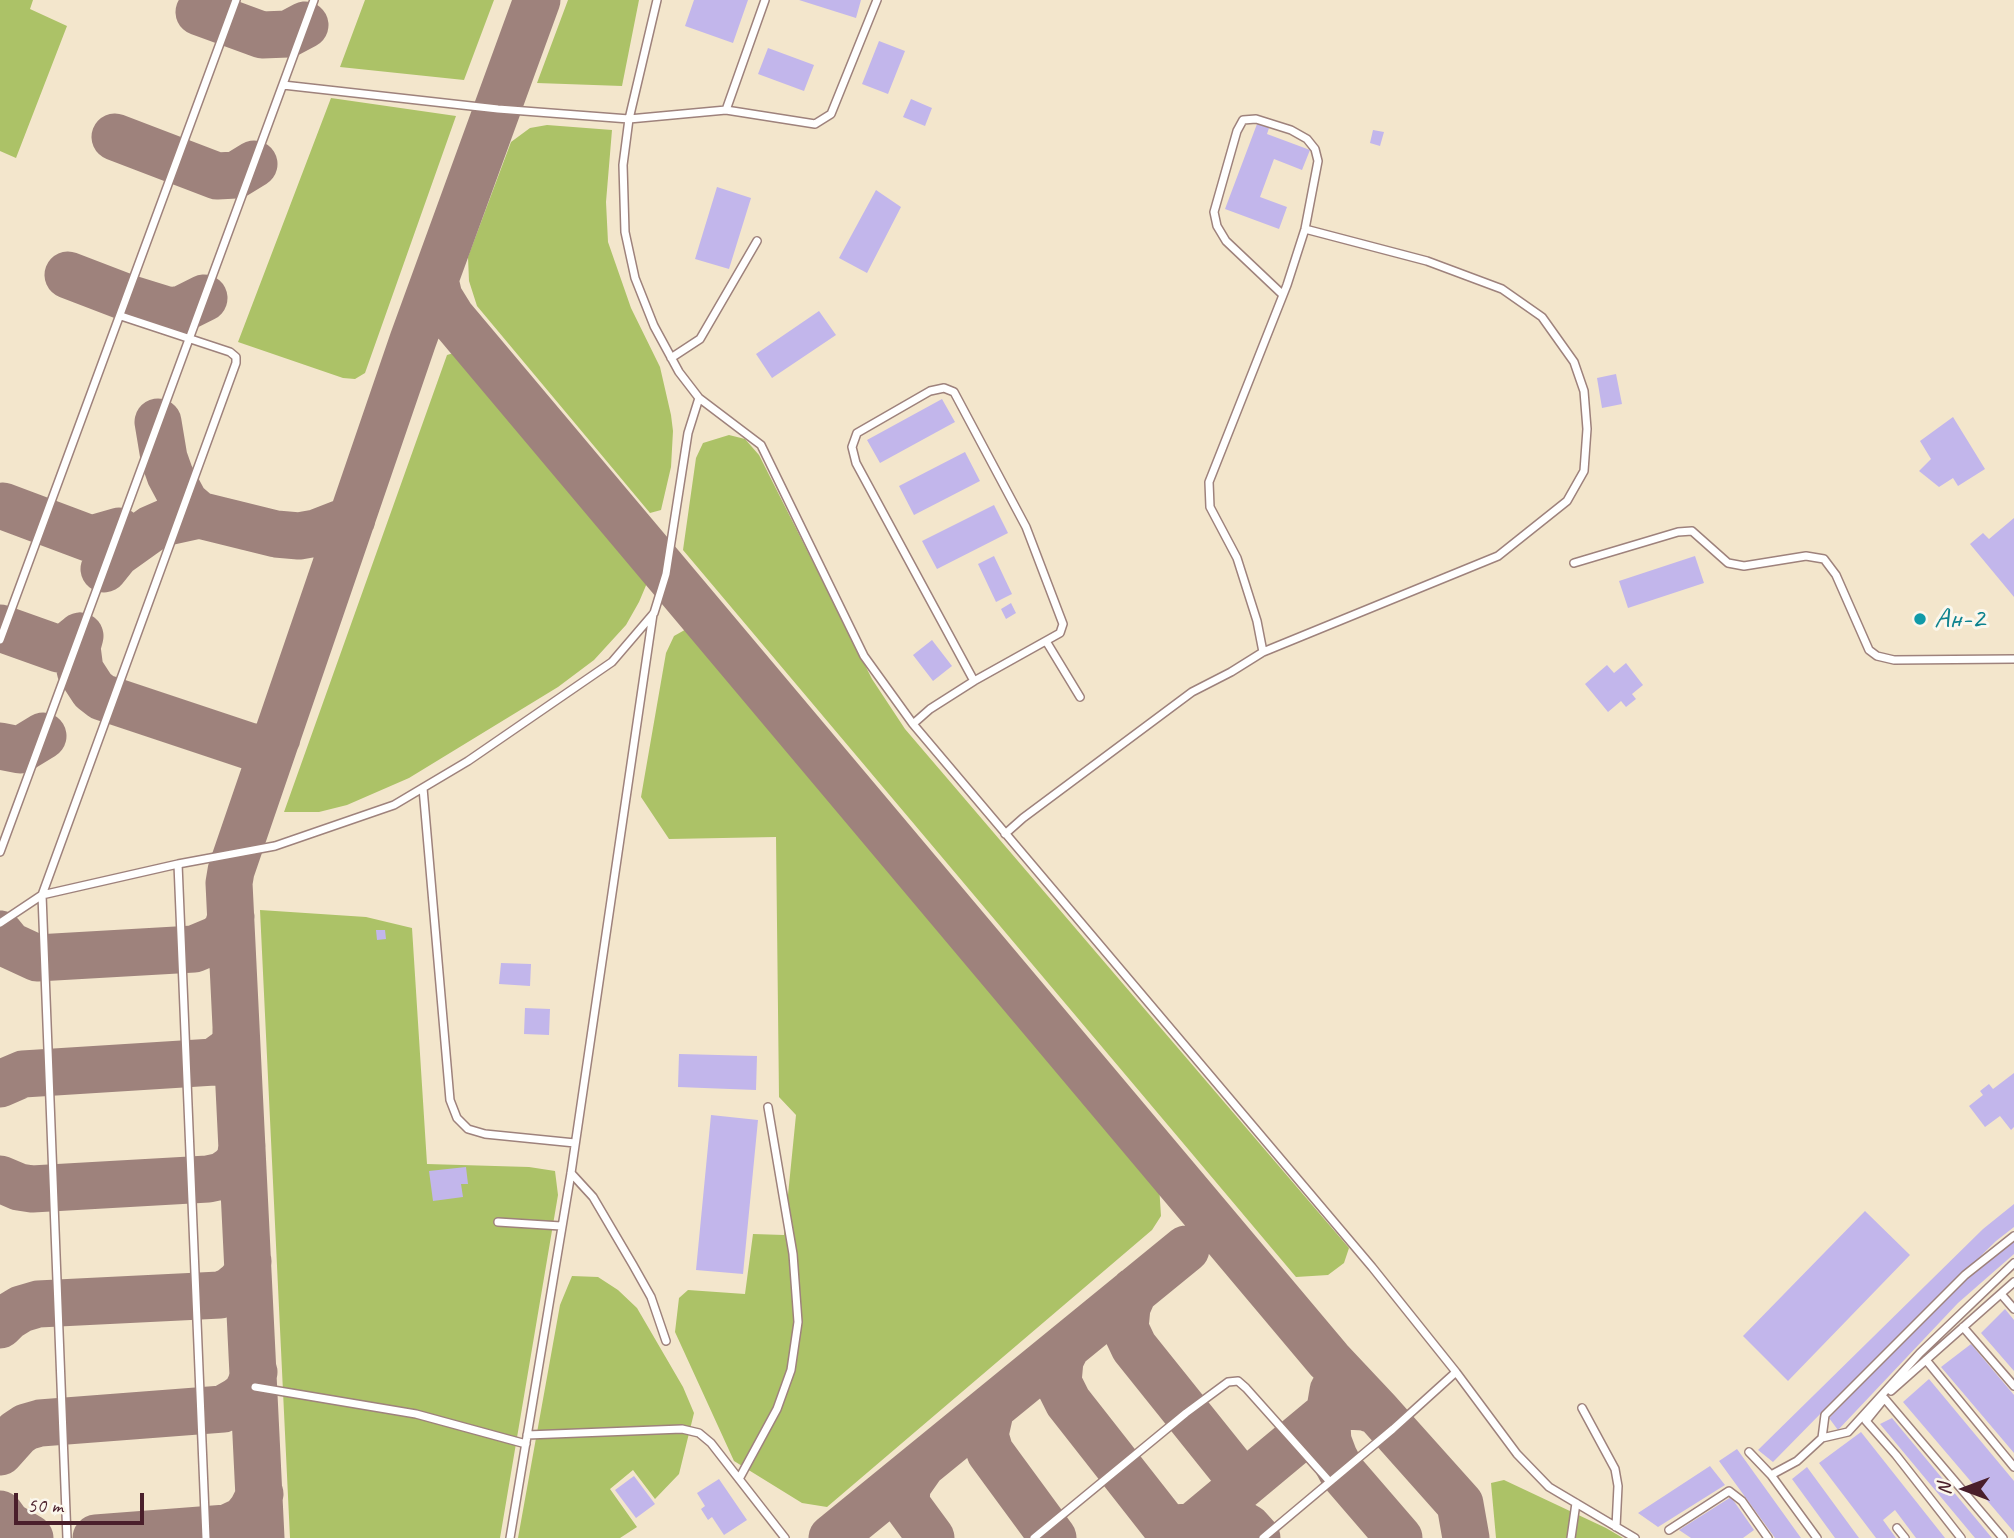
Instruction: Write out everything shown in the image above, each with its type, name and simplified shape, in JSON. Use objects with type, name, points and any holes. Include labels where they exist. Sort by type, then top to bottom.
[{"type":"lane","points":[[0,640],[236,0]]},
{"type":"lane","points":[[0,852],[314,0]]},
{"type":"lane","points":[[657,0],[629,119],[622,165],[625,232],[635,278],[654,326],[679,372],[699,398],[761,445],[864,656],[913,724],[1372,1267],[1517,1454],[1549,1487],[1635,1538]]},
{"type":"lane","points":[[726,110],[765,0]]},
{"type":"lane","points":[[283,85],[498,109],[629,119],[726,110],[815,124],[831,114],[877,0]]},
{"type":"lane","points":[[1263,652],[1257,621],[1237,558],[1210,507],[1209,482],[1282,294],[1305,229],[1318,161],[1315,149],[1307,139],[1291,130],[1256,119],[1243,120],[1237,131],[1214,212],[1217,226],[1226,241],[1282,294]]},
{"type":"lane","points":[[1006,834],[1023,818],[1192,692],[1263,652],[1498,556],[1567,501],[1584,471],[1587,429],[1584,391],[1574,362],[1542,317],[1502,289],[1427,261],[1305,229]]},
{"type":"lane","points":[[671,358],[701,339],[757,241]]},
{"type":"lane","points":[[66,1538],[42,895],[236,363],[236,357],[230,352],[121,316]]},
{"type":"lane","points":[[913,724],[930,709],[974,681],[1060,633],[1063,624],[1026,527],[954,392],[944,388],[930,391],[857,433],[852,447],[856,463],[974,681]]},
{"type":"lane","points":[[510,1538],[571,1172],[654,613],[666,574],[688,433],[699,398]]},
{"type":"lane","points":[[1574,563],[1678,532],[1692,531],[1728,563],[1744,565],[1806,556],[1824,559],[1836,575],[1869,650],[1877,656],[1894,660],[2014,659]]},
{"type":"lane","points":[[0,923],[42,895],[178,864],[275,846],[394,805],[468,761],[612,662],[654,613]]},
{"type":"lane","points":[[1046,641],[1080,697]]},
{"type":"lane","points":[[423,788],[450,1100],[457,1118],[468,1129],[485,1134],[575,1143]]},
{"type":"lane","points":[[178,864],[206,1538]]},
{"type":"lane","points":[[739,1479],[782,1396],[791,1370],[798,1322],[793,1254],[768,1107]]},
{"type":"lane","points":[[571,1172],[593,1197],[651,1297],[666,1341]]},
{"type":"lane","points":[[498,1222],[561,1226]]},
{"type":"lane","points":[[1822,1438],[1825,1415],[1965,1276],[2014,1236]]},
{"type":"lane","points":[[1771,1475],[1797,1461],[1822,1438],[1848,1432],[1920,1353],[2014,1263]]},
{"type":"lane","points":[[1961,1538],[1896,1455],[1866,1422],[1885,1399],[1926,1360],[2014,1282]]},
{"type":"lane","points":[[2001,1294],[2014,1309]]},
{"type":"lane","points":[[1963,1327],[2014,1386]]},
{"type":"lane","points":[[1926,1360],[2014,1467]]},
{"type":"lane","points":[[1263,1538],[1456,1372]]},
{"type":"lane","points":[[1034,1538],[1186,1413],[1228,1382],[1238,1381],[1246,1388],[1330,1482]]},
{"type":"lane","points":[[254,1387],[416,1414],[526,1444]]},
{"type":"lane","points":[[1885,1399],[2003,1538]]},
{"type":"lane","points":[[1581,1408],[1615,1469],[1618,1486],[1616,1527]]},
{"type":"lane","points":[[527,1435],[682,1429],[699,1433],[711,1443],[785,1538]]},
{"type":"lane","points":[[1749,1452],[1771,1475],[1817,1538]]},
{"type":"lane","points":[[1669,1530],[1729,1491],[1742,1501],[1765,1537]]},
{"type":"lane","points":[[1571,1538],[1576,1503]]},
{"type":"lane","points":[[1898,1528],[1905,1538]]},
{"type":"green space","points":[[0,0],[33,0],[30,9],[67,26],[16,158],[0,151]]},
{"type":"green space","points":[[365,0],[494,0],[464,80],[340,67]]},
{"type":"green space","points":[[568,0],[639,0],[622,86],[537,83]]},
{"type":"green space","points":[[331,98],[456,116],[365,373],[355,379],[343,378],[238,342]]},
{"type":"green space","points":[[547,125],[612,130],[606,202],[608,242],[631,308],[660,367],[671,415],[671,467],[661,510],[650,513],[477,306],[469,281],[468,257],[511,142],[530,128]]},
{"type":"green space","points":[[457,352],[650,576],[626,625],[594,660],[558,687],[409,778],[347,805],[319,812],[284,812],[447,355]]},
{"type":"green space","points":[[729,435],[745,439],[759,455],[872,679],[905,729],[1349,1248],[1344,1263],[1328,1275],[1296,1277],[683,550],[696,458],[703,443]]},
{"type":"green space","points":[[690,627],[1159,1185],[1161,1216],[1152,1230],[827,1507],[802,1503],[734,1461],[675,1332],[679,1298],[688,1290],[745,1294],[753,1234],[784,1235],[796,1115],[779,1097],[776,837],[669,839],[641,797],[666,653],[674,636]]},
{"type":"green space","points":[[260,910],[366,917],[412,928],[427,1164],[529,1167],[555,1171],[558,1195],[500,1538],[290,1538]]},
{"type":"green space","points":[[572,1276],[598,1277],[618,1290],[637,1308],[683,1387],[694,1413],[679,1474],[655,1499],[633,1470],[610,1489],[637,1527],[620,1538],[518,1538],[560,1305]]},
{"type":"green space","points":[[1504,1480],[1623,1538],[1496,1538],[1491,1483]]},
{"type":"building","points":[[694,0],[748,0],[733,43],[685,26]]},
{"type":"building","points":[[799,0],[861,0],[856,18]]},
{"type":"building","points":[[879,41],[905,51],[888,94],[862,84]]},
{"type":"building","points":[[768,48],[814,65],[804,91],[758,74]]},
{"type":"building","points":[[911,99],[932,108],[925,126],[903,117]]},
{"type":"building","points":[[1257,124],[1269,128],[1267,134],[1310,150],[1302,170],[1274,159],[1260,197],[1287,207],[1279,229],[1225,209]]},
{"type":"building","points":[[1373,130],[1384,132],[1380,146],[1370,143]]},
{"type":"building","points":[[717,187],[751,198],[729,269],[695,259]]},
{"type":"building","points":[[876,190],[901,207],[867,273],[839,258]]},
{"type":"building","points":[[819,311],[836,335],[772,378],[756,354]]},
{"type":"building","points":[[1616,374],[1622,404],[1602,408],[1597,378]]},
{"type":"building","points":[[942,399],[955,422],[880,463],[867,440]]},
{"type":"building","points":[[1953,417],[1985,469],[1958,486],[1953,478],[1939,487],[1919,471],[1931,459],[1920,441]]},
{"type":"building","points":[[965,452],[980,481],[914,515],[899,486]]},
{"type":"building","points":[[994,505],[1008,533],[937,569],[922,541]]},
{"type":"building","points":[[2014,518],[2014,597],[1970,544],[1983,533],[1989,539]]},
{"type":"building","points":[[994,556],[1012,594],[996,602],[978,564]]},
{"type":"building","points":[[1695,556],[1704,583],[1628,608],[1619,581]]},
{"type":"building","points":[[1011,603],[1016,613],[1006,619],[1001,609]]},
{"type":"building","points":[[932,640],[952,666],[933,681],[913,655]]},
{"type":"building","points":[[1626,663],[1643,685],[1632,694],[1636,699],[1626,707],[1621,701],[1608,712],[1585,684],[1607,665],[1614,673]]},
{"type":"building","points":[[376,930],[385,930],[386,939],[377,940]]},
{"type":"building","points":[[501,963],[531,964],[530,986],[499,984]]},
{"type":"building","points":[[525,1008],[550,1009],[549,1035],[524,1034]]},
{"type":"building","points":[[679,1054],[757,1056],[756,1090],[678,1087]]},
{"type":"building","points":[[2014,1073],[2014,1127],[2011,1130],[2000,1116],[1985,1127],[1969,1106],[1983,1095],[1980,1091],[1989,1084],[1993,1089]]},
{"type":"building","points":[[711,1115],[758,1120],[743,1274],[696,1270]]},
{"type":"building","points":[[466,1167],[468,1184],[461,1184],[463,1197],[433,1201],[429,1171]]},
{"type":"building","points":[[2014,1204],[2014,1227],[1996,1241],[1773,1462],[1758,1450],[1983,1229]]},
{"type":"building","points":[[1865,1211],[1910,1255],[1788,1381],[1743,1336]]},
{"type":"building","points":[[2014,1240],[2014,1254],[1958,1303],[1838,1430],[1829,1418],[1949,1294]]},
{"type":"building","points":[[2005,1309],[2014,1320],[2014,1371],[1981,1333]]},
{"type":"building","points":[[1971,1344],[2014,1395],[2014,1453],[1941,1367]]},
{"type":"building","points":[[1929,1379],[2014,1481],[2014,1532],[1903,1402]]},
{"type":"building","points":[[1892,1418],[1992,1538],[1975,1538],[1880,1424]]},
{"type":"building","points":[[1861,1432],[1945,1538],[1916,1538],[1895,1510],[1883,1520],[1896,1538],[1876,1538],[1819,1463]]},
{"type":"building","points":[[1737,1449],[1801,1538],[1775,1538],[1719,1461]]},
{"type":"building","points":[[1710,1466],[1725,1485],[1658,1527],[1638,1513]]},
{"type":"building","points":[[1807,1467],[1859,1538],[1835,1538],[1792,1479]]},
{"type":"building","points":[[634,1476],[655,1504],[636,1518],[615,1490]]},
{"type":"building","points":[[719,1479],[747,1520],[724,1535],[712,1517],[708,1520],[701,1509],[705,1506],[697,1493]]},
{"type":"building","points":[[1731,1497],[1754,1530],[1743,1538],[1691,1538],[1679,1530]]},
{"type":"taxiway","points":[[261,1538],[229,883],[231,871],[413,340],[537,0]]},
{"type":"taxiway","points":[[199,12],[262,35],[288,34],[305,25]]},
{"type":"taxiway","points":[[115,137],[217,176],[236,175],[254,164]]},
{"type":"taxiway","points":[[68,275],[170,311],[182,309],[204,298]]},
{"type":"taxiway","points":[[435,280],[439,297],[452,318],[1329,1360],[1377,1411]]},
{"type":"taxiway","points":[[158,422],[170,475],[185,503],[199,515],[276,534],[299,536],[316,533],[352,519]]},
{"type":"taxiway","points":[[3,506],[91,539],[119,531]]},
{"type":"taxiway","points":[[104,569],[116,554],[151,529],[167,522],[199,515]]},
{"type":"taxiway","points":[[0,628],[59,649],[65,648],[80,636]]},
{"type":"taxiway","points":[[80,636],[77,647],[80,670],[93,690],[102,697],[255,748],[268,745],[277,738]]},
{"type":"taxiway","points":[[0,746],[20,750],[43,736]]},
{"type":"taxiway","points":[[0,934],[9,945],[37,958],[194,949],[218,939],[227,930],[231,917]]},
{"type":"taxiway","points":[[0,1084],[23,1074],[214,1062],[229,1051],[236,1041],[236,1028]]},
{"type":"taxiway","points":[[0,1179],[32,1189],[208,1179],[222,1176],[232,1169],[240,1160],[242,1146]]},
{"type":"taxiway","points":[[832,1538],[1186,1249]]},
{"type":"taxiway","points":[[0,1325],[21,1309],[38,1304],[220,1295],[240,1283],[247,1274],[248,1261]]},
{"type":"taxiway","points":[[1134,1291],[1127,1307],[1125,1328],[1134,1347],[1235,1473],[1247,1476],[1258,1472]]},
{"type":"taxiway","points":[[1067,1346],[1060,1360],[1058,1382],[1068,1402],[1163,1523],[1173,1528],[1192,1527]]},
{"type":"taxiway","points":[[0,1452],[17,1433],[40,1423],[223,1409],[246,1394],[254,1372]]},
{"type":"taxiway","points":[[1333,1391],[1327,1427],[1328,1441],[1334,1457],[1342,1472],[1399,1538]]},
{"type":"taxiway","points":[[1179,1538],[1329,1413],[1346,1406],[1377,1411],[1460,1504],[1466,1538]]},
{"type":"taxiway","points":[[991,1408],[985,1435],[990,1452],[1053,1538]]},
{"type":"taxiway","points":[[921,1466],[907,1486],[906,1504],[931,1538]]},
{"type":"taxiway","points":[[96,1538],[227,1528],[244,1520],[260,1494]]},
{"type":"taxiway","points":[[0,1514],[8,1525],[30,1538]]},
{"type":"taxiway","points":[[1203,1518],[1233,1519],[1248,1528],[1257,1538]]},
{"type":"place","name":"Ан-2","points":[[1920,619]]}]
